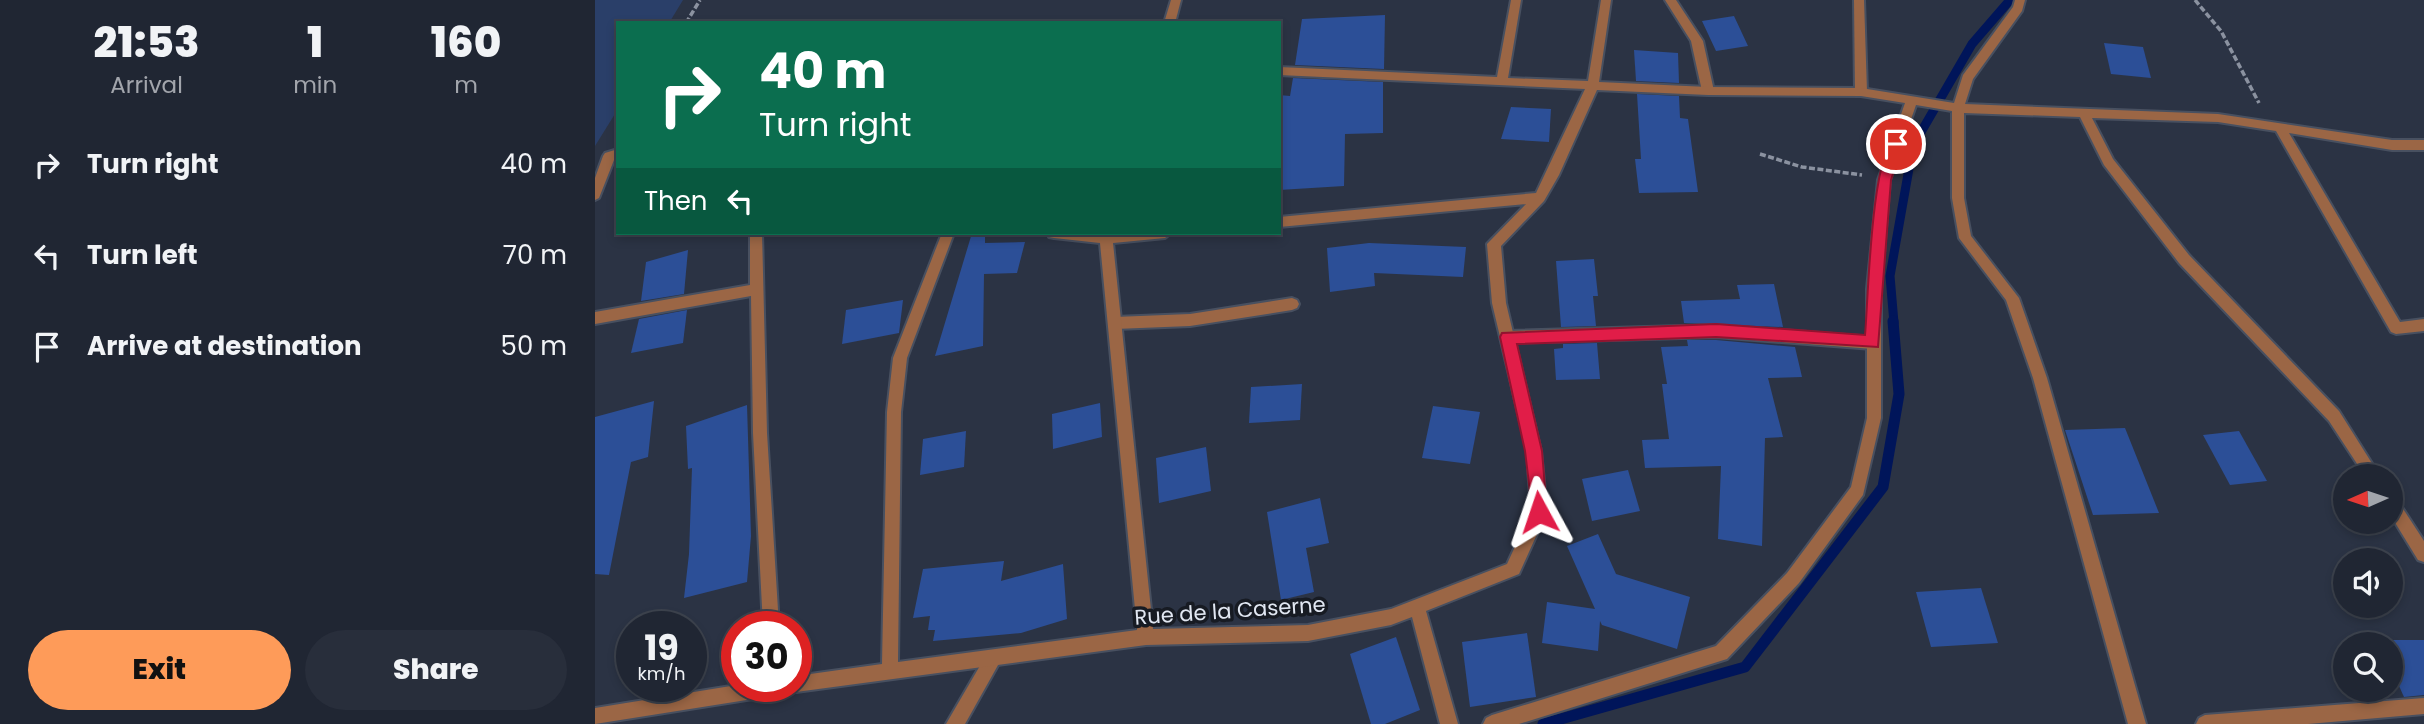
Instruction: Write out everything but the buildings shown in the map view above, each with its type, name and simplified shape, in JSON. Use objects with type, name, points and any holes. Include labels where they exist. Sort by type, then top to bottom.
[{"type":"street","points":[[1170,21],[1176,0]]},
{"type":"street","points":[[1502,80],[1516,0]]},
{"type":"street","name":"Rue de la Caserne","points":[[812,682],[1146,637],[1308,633],[1391,617],[1513,569],[1539,512],[1534,451],[1499,303],[1495,244],[1540,198],[1593,85],[1606,0]]},
{"type":"street","points":[[1670,0],[1697,41],[1708,91]]},
{"type":"street","points":[[1859,0],[1861,92]]},
{"type":"street","points":[[2020,0],[2018,8],[1967,78],[1952,107],[1958,198],[1965,238],[2013,298],[2040,378],[2137,724]]},
{"type":"street","points":[[1281,71],[1708,91],[1861,92],[1918,99],[1952,107],[2218,118],[2392,145],[2424,145]]},
{"type":"street","points":[[1492,724],[1721,653],[1793,578],[1859,490],[1874,418],[1873,342],[1884,180],[1918,99]]},
{"type":"street","points":[[2084,113],[2108,162],[2167,237],[2334,416],[2364,464]]},
{"type":"street","points":[[2277,129],[2396,328],[2424,325]]},
{"type":"street","points":[[595,195],[608,156],[616,154]]},
{"type":"street","points":[[1281,222],[1540,198]]},
{"type":"street","points":[[756,235],[755,290],[770,611]]},
{"type":"street","points":[[890,672],[894,412],[900,358],[947,235]]},
{"type":"street","points":[[1122,235],[1101,236],[1115,323],[1146,637]]},
{"type":"street","points":[[595,318],[755,290]]},
{"type":"street","points":[[1115,323],[1190,320],[1293,304]]},
{"type":"street","points":[[1508,337],[1716,331],[1873,342]]},
{"type":"street","points":[[2403,522],[2424,555]]},
{"type":"street","points":[[1417,606],[1449,724]]},
{"type":"street","points":[[955,724],[994,658]]},
{"type":"street","points":[[595,716],[721,695]]},
{"type":"street","points":[[2205,724],[2424,706]]},
{"type":"path","points":[[687,21],[700,0]]},
{"type":"path","points":[[2195,0],[2221,31],[2277,129]]},
{"type":"path","points":[[1761,155],[1802,167],[1884,180]]},
{"type":"shaded area","points":[[595,0],[683,0],[670,21],[616,21],[616,112],[595,146]]},
{"type":"waterway","points":[[1894,323],[1890,276],[1913,146],[1972,44],[2010,0]]},
{"type":"waterway","points":[[1543,724],[1745,667],[1883,487],[1899,394],[1893,321]]},
{"type":"route","points":[[1539,512],[1534,451],[1508,337],[1716,331],[1873,342],[1874,289],[1884,180],[1896,144]]}]
